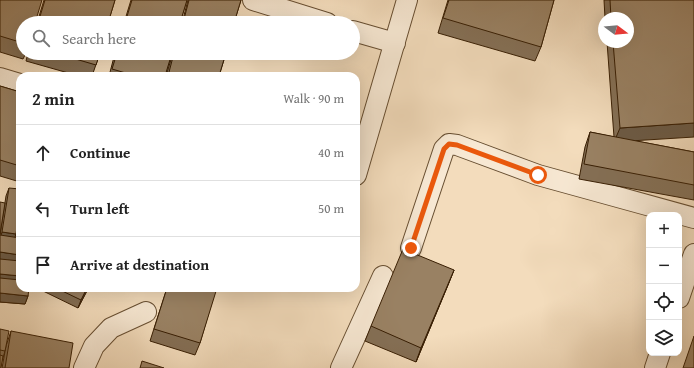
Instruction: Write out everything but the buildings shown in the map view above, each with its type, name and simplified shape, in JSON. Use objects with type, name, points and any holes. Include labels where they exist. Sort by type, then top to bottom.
[{"type":"street","points":[[253,0],[304,16]]},
{"type":"street","points":[[360,161],[407,0]]},
{"type":"street","points":[[360,33],[394,43]]},
{"type":"street","points":[[0,78],[16,83]]},
{"type":"street","points":[[411,248],[444,149],[449,144],[457,145],[538,175],[694,218]]},
{"type":"street","points":[[682,289],[694,254]]},
{"type":"street","points":[[341,368],[383,276]]},
{"type":"street","points":[[84,368],[94,346],[111,328],[146,312]]},
{"type":"street","points":[[655,368],[659,356]]},
{"type":"route","points":[[411,248],[444,149],[449,144],[457,145],[538,175]]}]
